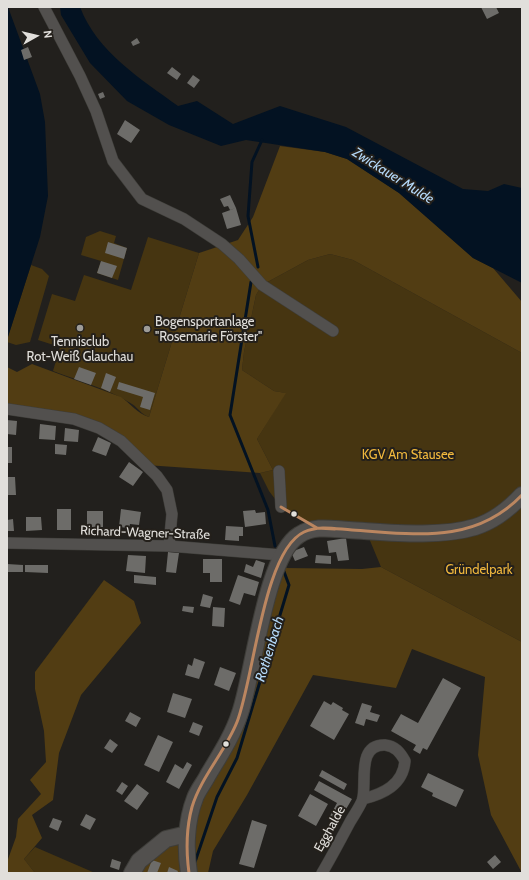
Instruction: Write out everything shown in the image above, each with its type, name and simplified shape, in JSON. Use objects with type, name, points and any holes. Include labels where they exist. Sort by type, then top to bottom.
[{"type":"street","points":[[44,7],[96,111],[114,161],[142,199],[184,219],[222,244],[239,258],[262,285],[333,331]]},
{"type":"street","points":[[7,409],[74,419],[99,428],[121,442],[157,476],[167,490],[172,514],[169,546]]},
{"type":"street","points":[[279,470],[281,507]]},
{"type":"street","points":[[189,873],[187,834],[195,798],[226,746],[240,713],[272,580],[281,554],[298,535],[317,528],[429,533],[450,532],[475,527],[508,509],[522,495]]},
{"type":"street","name":"Richard-Wagner-Straße","points":[[7,544],[169,546],[281,554]]},
{"type":"street","name":"Egghalde","points":[[322,873],[363,799],[363,771],[366,759],[372,749],[382,745],[392,746],[400,752],[405,761],[401,777],[387,790],[363,799]]},
{"type":"street","points":[[132,873],[139,861],[166,839],[187,834]]},
{"type":"green space","points":[[100,231],[116,236],[114,243],[127,248],[118,280],[97,273],[101,261],[81,255],[86,237]]},
{"type":"green space","points":[[148,237],[199,253],[149,417],[132,404],[114,394],[53,371],[60,347],[38,340],[52,294],[75,301],[84,275],[131,290]]},
{"type":"green space","points":[[330,254],[353,260],[522,353],[522,642],[381,567],[366,531],[317,528],[281,507],[269,491],[260,473],[273,470],[257,439],[285,393],[274,391],[242,370],[244,352],[256,295],[262,285],[308,260]]},
{"type":"green space","points":[[31,265],[42,269],[49,276],[30,342],[16,345],[7,342],[7,340]]},
{"type":"green space","points":[[35,847],[95,873],[35,873],[24,859]]},
{"type":"shaded area","points":[[280,146],[325,152],[347,159],[399,193],[473,258],[493,268],[522,302],[522,353],[353,260],[330,254],[308,260],[262,285],[256,295],[244,352],[242,370],[274,391],[286,393],[257,439],[273,470],[260,473],[146,465],[99,428],[7,409],[7,367],[17,372],[32,364],[121,397],[145,416],[149,417],[199,253],[238,240],[253,217]]},
{"type":"shaded area","points":[[381,567],[522,642],[522,873],[491,815],[478,755],[485,677],[412,649],[396,688],[313,675],[247,795],[213,851],[208,873],[132,873],[187,834],[225,746],[284,568],[362,569]]},
{"type":"shaded area","points":[[104,580],[134,601],[141,623],[81,695],[59,753],[53,800],[32,815],[42,838],[24,859],[35,873],[7,873],[7,862],[16,837],[18,819],[41,794],[30,780],[46,762],[44,731],[35,689],[35,672]]},
{"type":"water","points":[[7,7],[40,94],[45,122],[48,196],[40,237],[7,340]]},
{"type":"water","name":"Zwickauer Mulde","points":[[60,7],[80,7],[97,38],[109,51],[135,75],[178,106],[197,101],[233,124],[280,106],[346,127],[463,189],[488,191],[504,184],[522,188],[522,283],[473,258],[399,193],[347,159],[325,152],[246,140],[221,146],[169,125],[127,101],[90,63],[61,15]]},
{"type":"building","points":[[481,7],[496,7],[499,13],[487,19]]},
{"type":"building","points":[[137,38],[140,43],[133,46],[131,42]]},
{"type":"building","points":[[28,47],[32,57],[24,60],[21,50]]},
{"type":"building","points":[[172,67],[181,74],[177,80],[167,73]]},
{"type":"building","points":[[193,75],[200,80],[194,88],[187,83]]},
{"type":"building","points":[[103,92],[105,97],[100,99],[98,94]]},
{"type":"building","points":[[125,120],[140,130],[131,143],[117,134]]},
{"type":"building","points":[[230,195],[236,208],[230,210],[228,206],[224,207],[220,199]]},
{"type":"building","points":[[236,208],[241,225],[227,229],[222,213]]},
{"type":"building","points":[[108,242],[127,248],[124,259],[105,253]]},
{"type":"building","points":[[101,261],[117,266],[112,278],[97,273]]},
{"type":"building","points":[[79,367],[96,373],[91,385],[74,379]]},
{"type":"building","points":[[106,373],[116,377],[110,392],[101,388]]},
{"type":"building","points":[[119,382],[155,393],[150,410],[140,407],[143,397],[117,389]]},
{"type":"building","points":[[7,420],[17,421],[16,435],[7,434]]},
{"type":"building","points":[[40,424],[56,426],[55,440],[39,439]]},
{"type":"building","points":[[65,428],[79,430],[78,442],[64,441]]},
{"type":"building","points":[[98,437],[111,443],[106,456],[92,451]]},
{"type":"building","points":[[55,444],[67,445],[66,455],[55,454]]},
{"type":"building","points":[[7,447],[12,447],[12,463],[7,463]]},
{"type":"building","points":[[129,462],[143,472],[133,486],[119,477]]},
{"type":"building","points":[[7,477],[15,477],[16,495],[7,495]]},
{"type":"building","points":[[57,509],[71,509],[71,530],[57,530]]},
{"type":"building","points":[[121,509],[141,512],[139,525],[130,524],[129,528],[119,527]]},
{"type":"building","points":[[255,510],[256,513],[265,512],[266,524],[245,527],[243,511]]},
{"type":"building","points":[[87,511],[103,511],[103,527],[87,527]]},
{"type":"building","points":[[26,517],[41,517],[42,530],[26,531]]},
{"type":"building","points":[[13,519],[14,531],[7,531],[7,520]]},
{"type":"building","points":[[226,526],[243,527],[243,536],[239,536],[239,541],[225,540]]},
{"type":"building","points":[[346,538],[349,560],[338,561],[336,552],[329,553],[327,541]]},
{"type":"building","points":[[304,547],[308,556],[295,561],[291,552]]},
{"type":"building","points":[[168,552],[179,553],[176,573],[166,572]]},
{"type":"building","points":[[128,555],[146,556],[145,573],[126,571]]},
{"type":"building","points":[[316,555],[331,556],[331,564],[315,563]]},
{"type":"building","points":[[203,559],[222,559],[222,582],[210,582],[210,573],[203,573]]},
{"type":"building","points":[[256,560],[265,563],[261,578],[244,572],[246,564],[253,567]]},
{"type":"building","points":[[7,564],[23,565],[23,572],[7,572]]},
{"type":"building","points":[[25,565],[48,565],[48,573],[25,572]]},
{"type":"building","points":[[134,575],[156,577],[156,585],[134,583]]},
{"type":"building","points":[[238,575],[259,582],[255,596],[244,593],[240,605],[229,601]]},
{"type":"building","points":[[203,594],[213,597],[210,608],[200,606]]},
{"type":"building","points":[[183,606],[194,607],[193,613],[182,611]]},
{"type":"building","points":[[213,607],[225,608],[224,627],[212,626]]},
{"type":"building","points":[[194,658],[205,662],[199,679],[185,675],[188,664],[192,666]]},
{"type":"building","points":[[220,667],[236,673],[229,691],[214,685]]},
{"type":"building","points":[[443,678],[461,688],[427,750],[423,748],[420,754],[413,750],[416,745],[391,731],[401,714],[418,723]]},
{"type":"building","points":[[173,693],[192,699],[185,718],[167,712]]},
{"type":"building","points":[[324,701],[331,705],[333,702],[349,714],[334,740],[310,726]]},
{"type":"building","points":[[362,703],[372,706],[370,712],[380,715],[377,722],[366,719],[364,726],[355,723]]},
{"type":"building","points":[[130,712],[141,718],[136,727],[125,721]]},
{"type":"building","points":[[193,722],[203,726],[199,736],[189,732]]},
{"type":"building","points":[[158,735],[173,742],[159,772],[144,765]]},
{"type":"building","points":[[110,739],[118,745],[112,753],[104,748]]},
{"type":"building","points":[[187,762],[192,765],[179,789],[166,782],[175,764],[183,769]]},
{"type":"building","points":[[322,770],[347,784],[344,790],[319,776]]},
{"type":"building","points":[[428,773],[464,790],[456,807],[432,796],[433,793],[421,787]]},
{"type":"building","points":[[319,781],[352,799],[339,821],[330,816],[337,803],[314,790]]},
{"type":"building","points":[[122,782],[128,786],[122,795],[116,791]]},
{"type":"building","points":[[137,784],[149,793],[137,810],[124,801]]},
{"type":"building","points":[[310,794],[328,804],[316,826],[298,816]]},
{"type":"building","points":[[86,814],[96,819],[90,830],[80,825]]},
{"type":"building","points":[[53,818],[62,821],[58,831],[49,827]]},
{"type":"building","points":[[252,820],[267,825],[254,868],[239,864]]},
{"type":"building","points":[[495,855],[501,862],[493,869],[487,862]]},
{"type":"building","points":[[112,859],[121,862],[119,870],[110,867]]},
{"type":"building","points":[[152,860],[161,863],[157,873],[147,873]]},
{"type":"building","points":[[169,867],[178,871],[177,873],[167,873]]},
{"type":"waterway","name":"Rothenbach","points":[[258,267],[248,216],[252,162],[262,140]]},
{"type":"waterway","name":"Rothenbach","points":[[251,282],[230,415],[268,510],[275,546]]},
{"type":"waterway","name":"Rothenbach","points":[[195,862],[217,797],[237,758],[289,585],[283,569]]},
{"type":"transit line","points":[[189,873],[187,840],[192,807],[201,785],[226,744],[237,722],[269,589],[279,564],[290,544],[304,532],[322,528],[421,534],[443,533],[464,529],[484,522],[503,511],[522,495]]},
{"type":"transit line","points":[[281,507],[317,528],[335,529]]},
{"type":"place","name":"Tennisclub Rot-Weiß Glauchau","points":[[80,328]]},
{"type":"place","name":"Bogensportanlage \"Rosemarie Förster\"","points":[[147,329]]},
{"type":"park label","name":"KGV Am Stausee","points":[[408,455]]},
{"type":"park label","name":"Gründelpark","points":[[479,570]]}]
